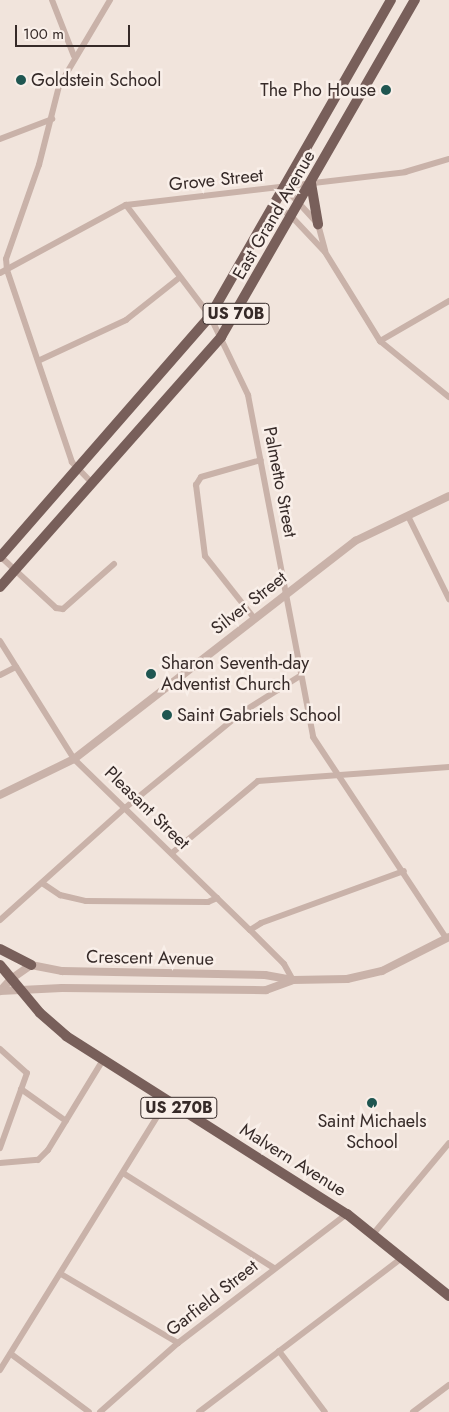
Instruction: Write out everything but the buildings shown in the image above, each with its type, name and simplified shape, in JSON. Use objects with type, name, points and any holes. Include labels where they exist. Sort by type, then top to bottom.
[{"type":"main road","name":"East Grand Avenue","points":[[0,557],[210,316],[275,205],[390,0]]},
{"type":"main road","name":"East Grand Avenue","points":[[0,587],[222,337],[415,0]]},
{"type":"main road","points":[[311,183],[318,224]]},
{"type":"main road","points":[[0,949],[31,965]]},
{"type":"main road","name":"Malvern Avenue","points":[[0,964],[20,990],[66,1036],[347,1214],[404,1256],[449,1296]]},
{"type":"street","points":[[52,0],[74,56]]},
{"type":"street","points":[[92,483],[76,468],[40,360],[7,270],[8,249],[39,166],[59,86],[74,56],[110,0]]},
{"type":"street","points":[[0,139],[52,119]]},
{"type":"street","name":"Grove Street","points":[[0,273],[126,205],[284,188],[405,172],[439,164],[449,159]]},
{"type":"street","points":[[439,164],[449,165]]},
{"type":"street","points":[[284,188],[318,224],[325,252]]},
{"type":"street","name":"Palmetto Street","points":[[126,205],[179,278],[210,316],[222,337],[248,395],[313,737],[336,774],[448,938]]},
{"type":"street","points":[[275,205],[292,217],[325,252],[380,341],[449,397]]},
{"type":"street","points":[[40,360],[126,320],[179,278]]},
{"type":"street","points":[[380,341],[449,301]]},
{"type":"street","points":[[254,618],[205,556],[196,485],[201,477],[261,460]]},
{"type":"street","name":"Silver Street","points":[[0,795],[74,759],[355,541],[449,496]]},
{"type":"street","points":[[408,516],[449,599]]},
{"type":"street","points":[[0,557],[56,608],[63,609],[114,564]]},
{"type":"street","name":"Pleasant Street","points":[[0,641],[74,759],[284,964],[293,980]]},
{"type":"street","points":[[0,675],[16,667]]},
{"type":"street","points":[[0,920],[125,808],[241,713],[300,676]]},
{"type":"street","points":[[172,853],[258,781],[449,767]]},
{"type":"street","points":[[250,930],[261,923],[404,872]]},
{"type":"street","points":[[42,883],[60,895],[86,901],[208,902],[217,898]]},
{"type":"street","name":"Crescent Avenue","points":[[31,965],[62,971],[265,974],[293,980],[347,979],[382,971],[448,938]]},
{"type":"street","points":[[0,991],[11,979],[31,965]]},
{"type":"street","points":[[62,971],[62,988]]},
{"type":"street","points":[[169,973],[169,990]]},
{"type":"street","name":"Crescent Avenue","points":[[0,991],[62,988],[266,990],[293,980]]},
{"type":"street","points":[[0,1049],[27,1074],[0,1148]]},
{"type":"street","points":[[0,1163],[38,1160],[66,1121],[103,1060]]},
{"type":"street","points":[[21,1089],[66,1121]]},
{"type":"street","points":[[0,1370],[167,1101]]},
{"type":"street","points":[[374,1233],[449,1143]]},
{"type":"street","points":[[123,1173],[274,1268]]},
{"type":"street","name":"Garfield Street","points":[[100,1412],[178,1343],[347,1214]]},
{"type":"street","points":[[199,1412],[404,1256]]},
{"type":"street","points":[[61,1274],[178,1343]]},
{"type":"street","points":[[279,1351],[325,1412]]},
{"type":"street","points":[[11,1354],[89,1412]]},
{"type":"street","points":[[413,1412],[449,1385]]},
{"type":"place","name":"Goldstein School","points":[[21,80]]},
{"type":"place","name":"The Pho House","points":[[386,90]]},
{"type":"place","name":"Sharon Seventh-day Adventist Church","points":[[151,674]]},
{"type":"place","name":"Saint Gabriels School","points":[[167,715]]},
{"type":"place","name":"Saint Michaels School","points":[[372,1103]]}]
